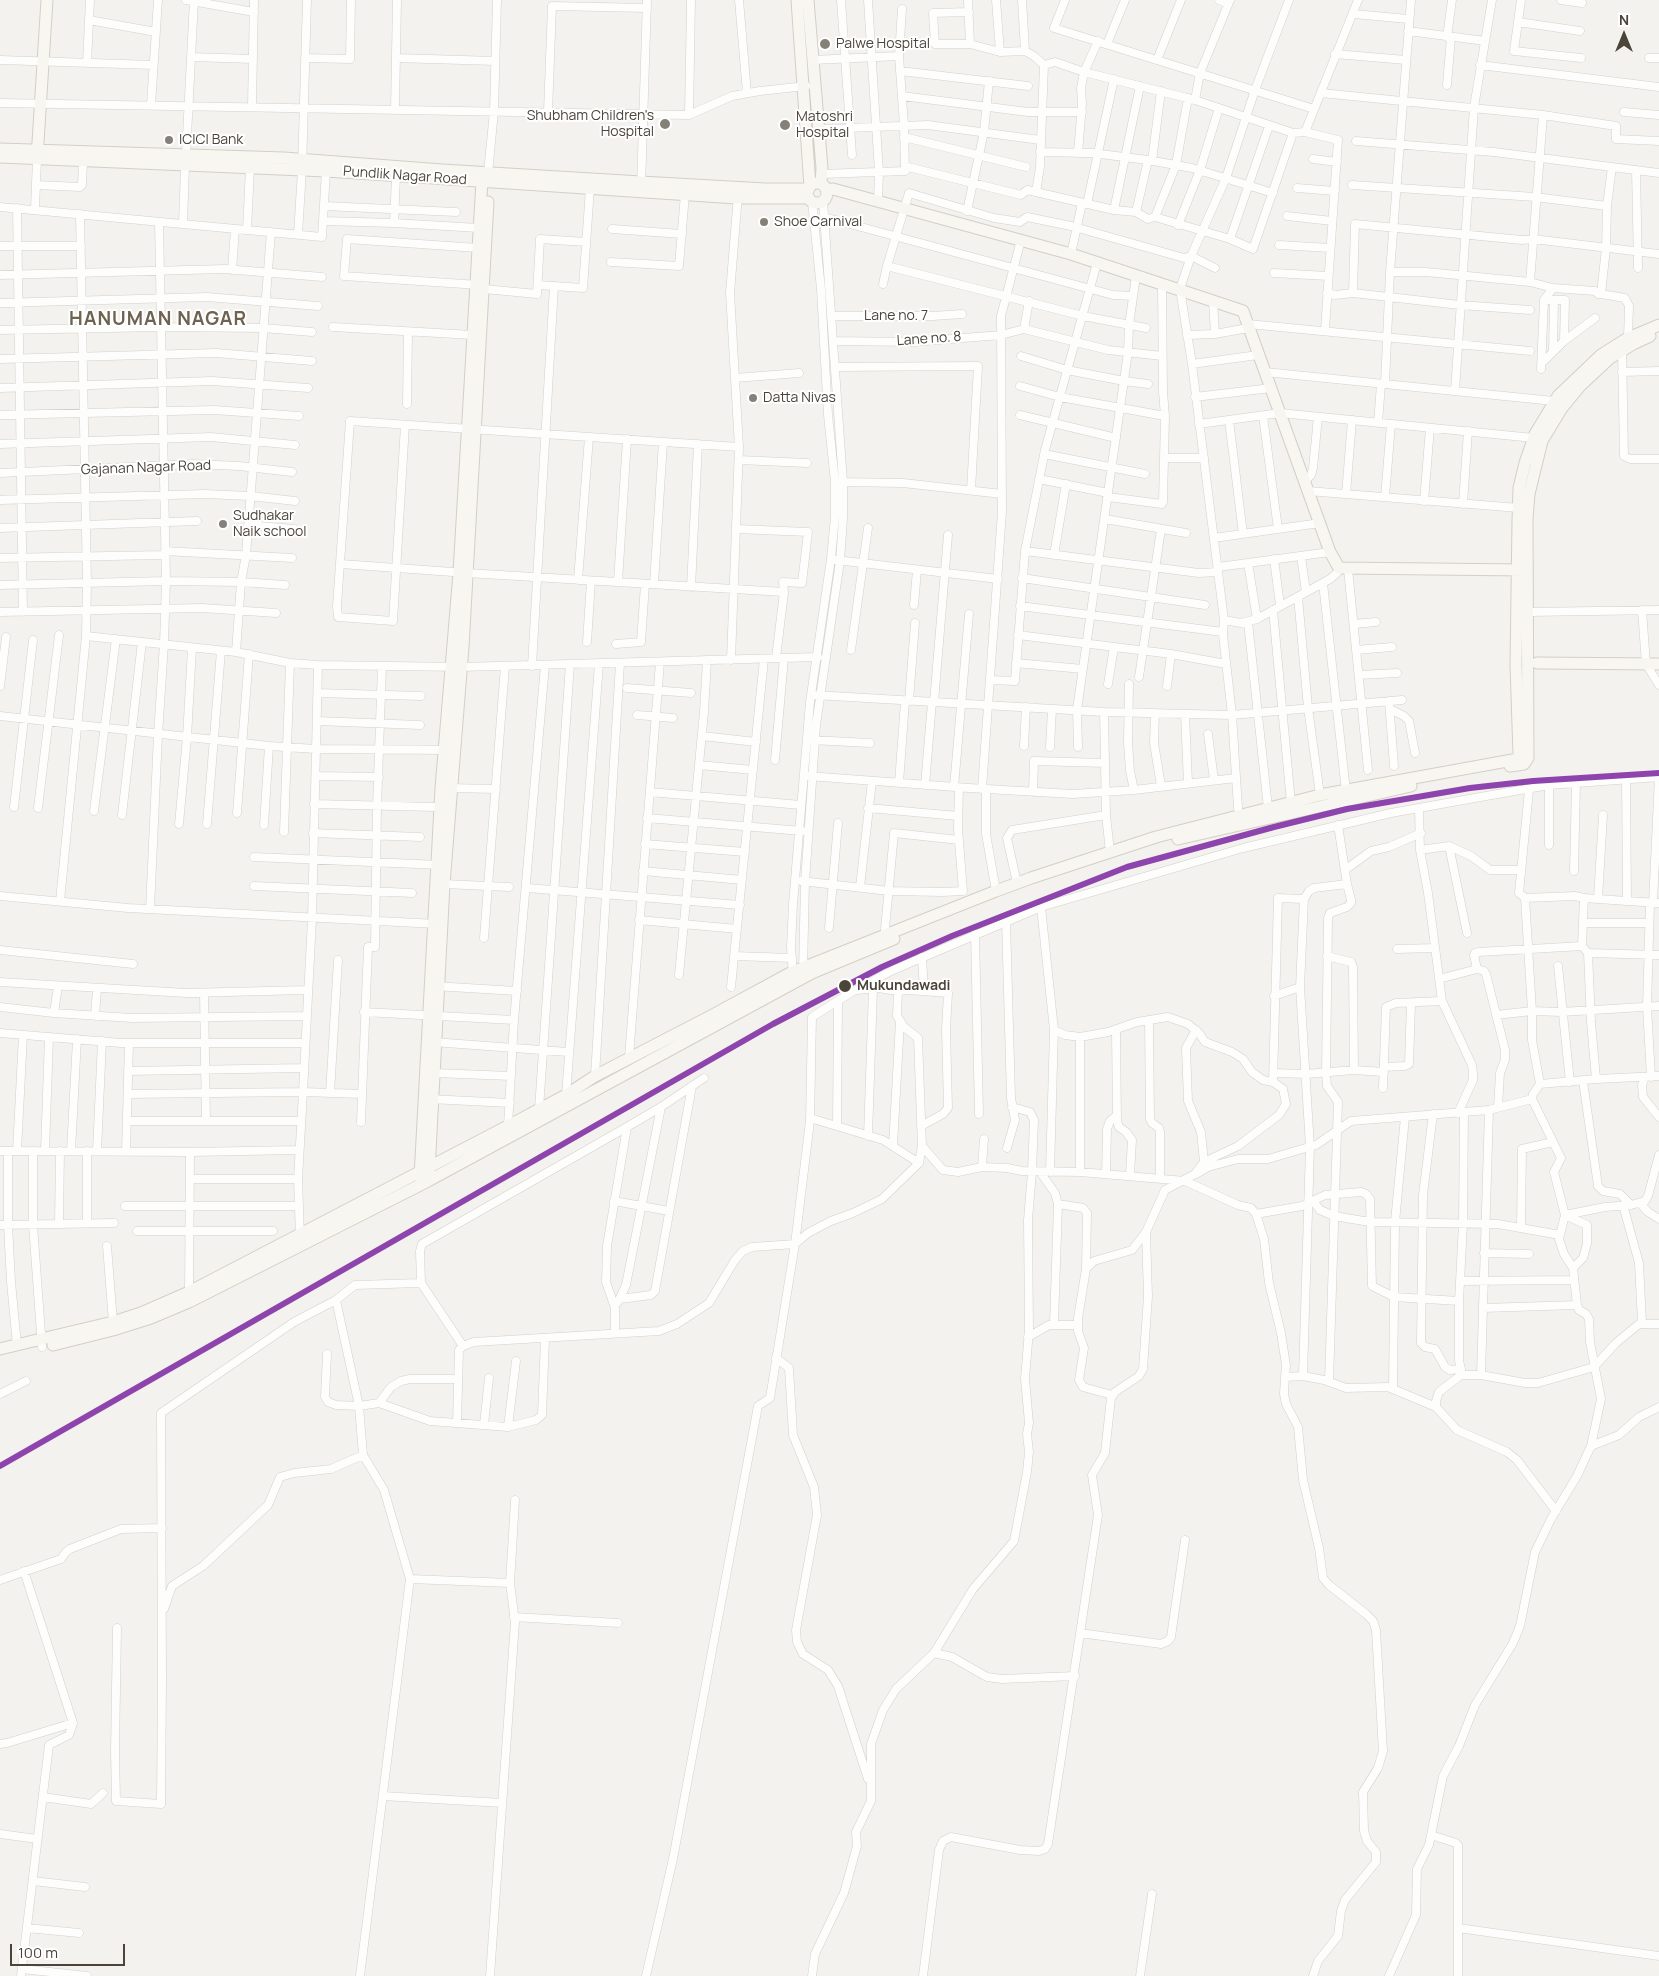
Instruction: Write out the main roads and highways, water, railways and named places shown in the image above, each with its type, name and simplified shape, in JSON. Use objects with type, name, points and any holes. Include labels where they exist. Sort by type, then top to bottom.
[{"type":"place","name":"Palwe Hospital","points":[[825,44]]},
{"type":"place","name":"Shubham Children's Hospital","points":[[665,124]]},
{"type":"place","name":"Matoshri Hospital","points":[[785,125]]},
{"type":"place","name":"ICICI Bank","points":[[169,140]]},
{"type":"place","name":"Shoe Carnival","points":[[764,222]]},
{"type":"place","name":"Datta Nivas","points":[[753,398]]},
{"type":"place","name":"Sudhakar Naik school","points":[[223,524]]},
{"type":"place","name":"Mukundawadi","points":[[845,986]]},
{"type":"district","name":"HANUMAN NAGAR","points":[[158,320]]}]
